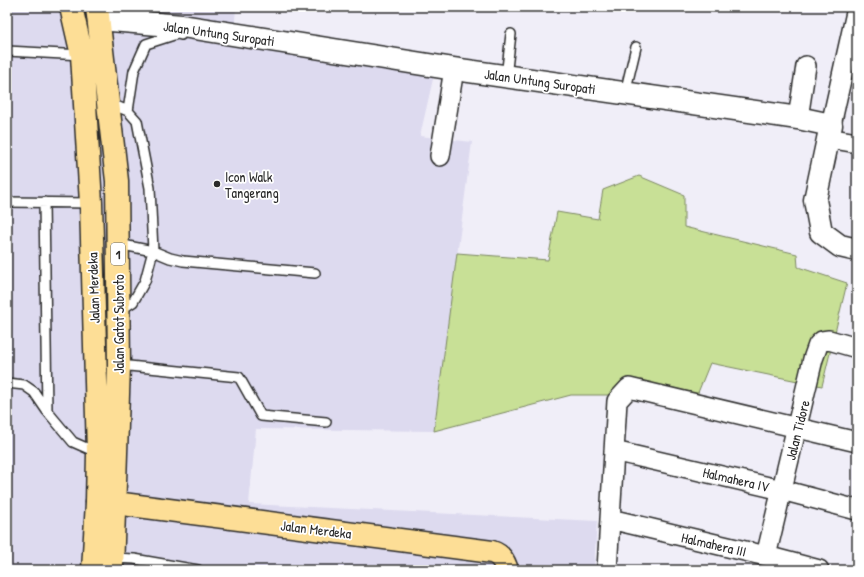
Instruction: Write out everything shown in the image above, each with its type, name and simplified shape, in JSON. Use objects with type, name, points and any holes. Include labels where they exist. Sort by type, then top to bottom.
[{"type":"main road","name":"Jalan Merdeka","points":[[71,7],[82,55],[91,203],[98,453],[106,503],[92,570]]},
{"type":"main road","name":"Jalan Gatot Subroto","points":[[98,13],[117,181],[119,365],[106,503],[112,564]]},
{"type":"main road","name":"Jalan Merdeka","points":[[106,503],[492,552],[497,553],[503,559],[506,570]]},
{"type":"street","points":[[847,7],[857,8],[829,132],[816,200],[820,232],[840,246],[857,250]]},
{"type":"street","name":"Jalan Untung Suropati","points":[[98,13],[454,69],[798,118],[829,132]]},
{"type":"street","points":[[798,118],[806,66]]},
{"type":"street","points":[[440,156],[454,69]]},
{"type":"street","points":[[829,132],[857,143]]},
{"type":"street","name":"Jalan Tidore","points":[[766,556],[798,428],[813,359],[818,345],[822,340],[829,340],[857,348]]},
{"type":"street","points":[[607,570],[617,401],[629,388],[857,442]]},
{"type":"street","name":"Halmahera IV","points":[[614,451],[782,490],[857,510]]},
{"type":"street","name":"Halmahera III","points":[[610,519],[766,556],[790,567],[819,570]]},
{"type":"lane","points":[[128,111],[134,71],[146,44],[177,34],[271,49]]},
{"type":"lane","points":[[506,76],[511,34]]},
{"type":"lane","points":[[625,93],[636,47]]},
{"type":"lane","points":[[7,51],[82,55]]},
{"type":"lane","points":[[108,102],[128,111],[137,121],[150,188],[152,251],[145,281],[133,302],[119,312]]},
{"type":"lane","points":[[7,202],[91,203]]},
{"type":"lane","points":[[44,202],[47,411]]},
{"type":"lane","points":[[118,244],[152,251],[182,261],[315,273]]},
{"type":"lane","points":[[119,365],[239,377],[261,416],[326,422]]},
{"type":"lane","points":[[7,383],[24,385],[34,392],[47,411],[74,442],[98,453]]},
{"type":"lane","points":[[112,564],[134,559],[149,566],[198,570]]},
{"type":"shaded area","points":[[7,7],[236,7],[234,35],[438,57],[420,136],[472,142],[434,431],[256,429],[249,504],[597,521],[594,570],[7,570]]},
{"type":"green space","points":[[639,176],[684,195],[684,227],[797,254],[798,267],[847,283],[822,386],[710,363],[697,395],[571,395],[434,431],[457,253],[548,260],[557,212],[598,219],[603,190]]},
{"type":"place","name":"Icon Walk Tangerang","points":[[217,184]]}]
